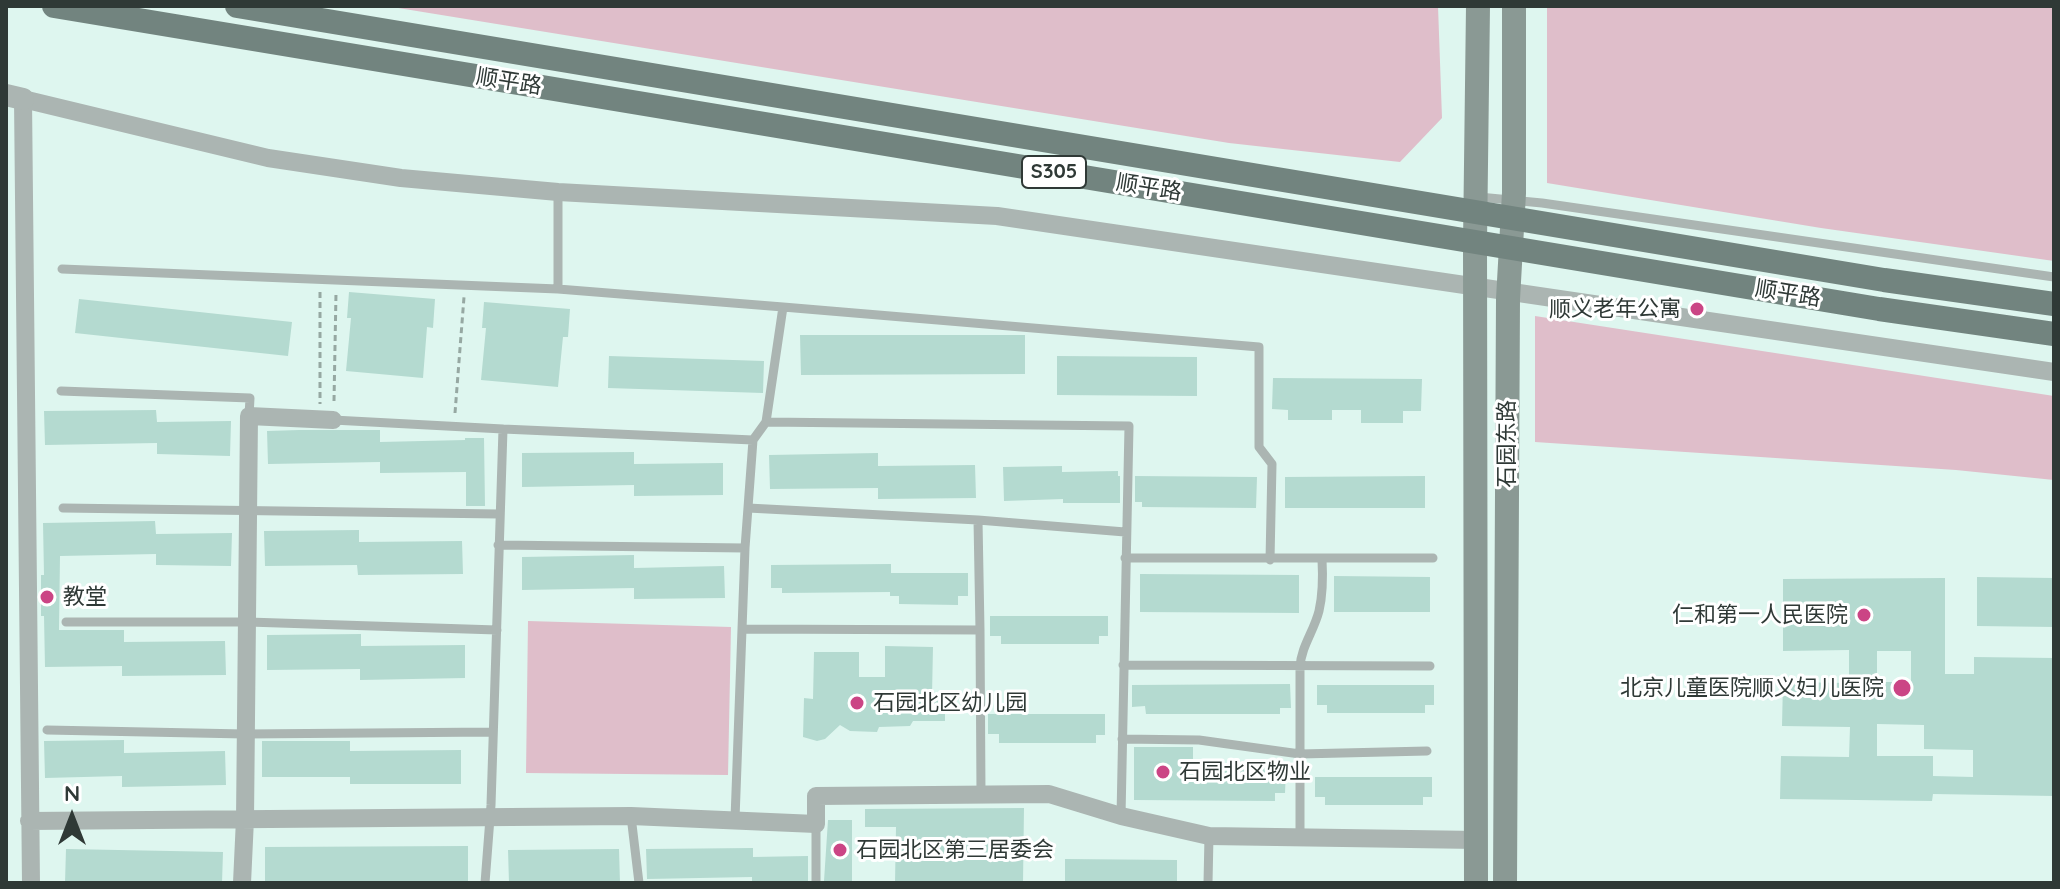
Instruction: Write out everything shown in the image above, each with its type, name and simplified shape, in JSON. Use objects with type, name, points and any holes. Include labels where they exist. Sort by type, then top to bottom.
[{"type":"main road","name":"顺平路","points":[[54,6],[1475,243],[1879,309],[2054,334]]},
{"type":"main road","name":"顺平路","points":[[237,6],[1512,209],[1884,280],[2054,304]]},
{"type":"main road","name":"石园东路","points":[[1476,883],[1475,243],[1478,6]]},
{"type":"main road","name":"石园东路","points":[[1505,883],[1508,292],[1514,6]]},
{"type":"street","points":[[31,883],[26,473],[14,97],[268,158],[401,178],[558,192],[997,216],[2054,372]]},
{"type":"street","points":[[242,883],[249,416],[327,420]]},
{"type":"street","points":[[6,439],[25,438]]},
{"type":"street","points":[[6,473],[26,473]]},
{"type":"street","points":[[29,821],[631,816],[816,824],[816,796],[1049,794],[1121,816],[1209,836],[1477,840]]},
{"type":"lane","points":[[558,192],[558,289]]},
{"type":"lane","points":[[1512,209],[2054,277]]},
{"type":"lane","points":[[62,269],[558,289],[1259,347],[1259,447],[1272,464],[1270,560]]},
{"type":"lane","points":[[735,819],[745,548],[753,440],[766,422],[783,307]]},
{"type":"lane","points":[[61,391],[250,398],[249,416]]},
{"type":"lane","points":[[327,420],[753,440]]},
{"type":"lane","points":[[766,422],[1129,426],[1121,816]]},
{"type":"lane","points":[[485,883],[503,429]]},
{"type":"lane","points":[[63,508],[499,514]]},
{"type":"lane","points":[[748,508],[978,520],[1125,532]]},
{"type":"lane","points":[[978,520],[981,795]]},
{"type":"lane","points":[[498,545],[745,548]]},
{"type":"lane","points":[[1125,558],[1433,558]]},
{"type":"lane","points":[[1300,838],[1301,654],[1318,614],[1323,582],[1322,559]]},
{"type":"lane","points":[[66,622],[248,622],[497,630]]},
{"type":"lane","points":[[743,629],[980,630]]},
{"type":"lane","points":[[1123,665],[1430,666]]},
{"type":"lane","points":[[47,730],[245,734],[493,732]]},
{"type":"lane","points":[[1122,739],[1199,740],[1300,754],[1427,751]]},
{"type":"lane","points":[[631,816],[639,883]]},
{"type":"lane","points":[[816,824],[816,883]]},
{"type":"lane","points":[[1208,883],[1209,836]]},
{"type":"path","points":[[454,425],[464,285]]},
{"type":"path","points":[[320,288],[327,420]]},
{"type":"path","points":[[327,420],[336,289]]},
{"type":"shaded area","points":[[386,6],[1438,6],[1442,118],[1400,162],[1229,143]]},
{"type":"shaded area","points":[[1547,6],[2054,6],[2054,261],[1821,228],[1547,183]]},
{"type":"shaded area","points":[[1535,316],[2054,396],[2054,480],[1956,470],[1535,442]]},
{"type":"shaded area","points":[[528,621],[731,627],[728,775],[526,773]]},
{"type":"building","points":[[349,292],[435,299],[433,328],[427,327],[423,378],[346,371],[351,318],[347,318]]},
{"type":"building","points":[[79,299],[292,322],[288,356],[75,333]]},
{"type":"building","points":[[484,302],[570,309],[568,337],[563,337],[558,387],[481,380],[486,328],[482,328]]},
{"type":"building","points":[[800,335],[1025,335],[1025,374],[801,375]]},
{"type":"building","points":[[609,356],[764,361],[763,393],[608,388]]},
{"type":"building","points":[[1057,356],[1197,357],[1197,396],[1057,395]]},
{"type":"building","points":[[1273,378],[1422,379],[1421,411],[1403,411],[1403,423],[1361,423],[1361,410],[1332,410],[1332,420],[1288,420],[1288,410],[1272,409]]},
{"type":"building","points":[[156,410],[157,422],[231,421],[230,456],[157,454],[157,443],[45,445],[44,411]]},
{"type":"building","points":[[380,430],[380,442],[484,438],[485,506],[466,506],[466,472],[380,473],[380,462],[268,464],[267,431]]},
{"type":"building","points":[[634,452],[634,464],[723,463],[723,495],[634,496],[634,485],[522,487],[522,453]]},
{"type":"building","points":[[878,453],[878,466],[975,465],[976,498],[878,499],[878,488],[770,489],[769,455]]},
{"type":"building","points":[[1062,466],[1062,472],[1118,471],[1120,503],[1063,503],[1063,499],[1004,501],[1003,467]]},
{"type":"building","points":[[1135,476],[1257,477],[1256,508],[1142,507],[1142,502],[1135,502]]},
{"type":"building","points":[[1425,476],[1425,508],[1285,508],[1285,477]]},
{"type":"building","points":[[155,521],[156,534],[232,533],[231,566],[156,565],[156,554],[60,556],[59,630],[124,630],[124,642],[225,641],[226,675],[122,676],[122,666],[45,667],[44,616],[41,616],[43,523]]},
{"type":"building","points":[[359,530],[359,542],[462,541],[463,574],[358,575],[357,565],[265,566],[264,531]]},
{"type":"building","points":[[634,555],[634,568],[724,566],[725,598],[634,599],[634,588],[522,590],[522,557]]},
{"type":"building","points":[[891,564],[891,573],[968,573],[968,596],[958,596],[958,605],[899,604],[899,596],[890,596],[890,592],[782,593],[782,588],[771,588],[771,565]]},
{"type":"building","points":[[1140,574],[1299,575],[1299,613],[1140,612]]},
{"type":"building","points":[[1334,576],[1430,577],[1430,612],[1334,612]]},
{"type":"building","points":[[1977,577],[2054,578],[2054,627],[1977,626]]},
{"type":"building","points":[[1945,578],[1945,674],[1974,674],[1974,657],[2054,658],[2054,796],[1933,794],[1932,801],[1780,799],[1781,756],[1849,757],[1850,727],[1782,726],[1783,682],[1849,683],[1849,650],[1783,651],[1783,579]],"holes":[[[1877,651],[1911,651],[1911,682],[1877,682]],[[1877,724],[1924,725],[1924,749],[1973,750],[1973,777],[1933,776],[1933,756],[1877,756]]]},
{"type":"building","points":[[990,616],[1108,616],[1108,636],[1099,636],[1099,644],[1001,644],[1001,636],[990,636]]},
{"type":"building","points":[[361,634],[361,646],[465,645],[465,678],[360,680],[360,669],[267,670],[267,635]]},
{"type":"building","points":[[885,646],[933,647],[932,695],[945,699],[945,721],[913,721],[910,726],[879,727],[877,732],[850,731],[840,725],[825,739],[817,741],[803,737],[804,698],[813,699],[814,652],[859,652],[859,677],[885,677]]},
{"type":"building","points":[[1290,684],[1291,708],[1280,708],[1280,714],[1146,714],[1145,706],[1132,707],[1132,685]]},
{"type":"building","points":[[1317,685],[1434,685],[1434,705],[1425,705],[1425,713],[1327,713],[1327,705],[1317,705]]},
{"type":"building","points":[[988,714],[1105,714],[1105,735],[1096,735],[1096,743],[999,743],[999,734],[988,734]]},
{"type":"building","points":[[124,740],[124,753],[225,751],[226,785],[122,787],[122,776],[45,778],[44,741]]},
{"type":"building","points":[[262,741],[350,741],[350,751],[461,750],[461,784],[350,784],[350,777],[262,777]]},
{"type":"building","points":[[1134,747],[1193,747],[1193,767],[1286,769],[1285,793],[1275,793],[1275,801],[1134,800]]},
{"type":"building","points":[[1315,777],[1432,777],[1432,797],[1423,797],[1423,805],[1325,805],[1325,797],[1315,797]]},
{"type":"building","points":[[1024,808],[1023,883],[895,883],[896,827],[865,827],[865,809]]},
{"type":"building","name":"石园北区第三居委会","points":[[828,820],[852,820],[852,881],[824,881]]},
{"type":"building","points":[[468,846],[468,883],[265,883],[265,847]]},
{"type":"building","points":[[753,848],[753,857],[808,856],[808,881],[752,883],[752,877],[647,879],[646,849]]},
{"type":"building","points":[[66,849],[223,852],[222,883],[65,883]]},
{"type":"building","points":[[619,849],[620,883],[509,883],[508,850]]},
{"type":"building","points":[[1065,859],[1177,860],[1177,883],[1065,883]]},
{"type":"place","name":"顺义老年公寓","points":[[1697,309]]},
{"type":"place","name":"教堂","points":[[47,597]]},
{"type":"place","name":"仁和第一人民医院","points":[[1864,615]]},
{"type":"place","name":"北京儿童医院顺义妇儿医院","points":[[1902,688]]},
{"type":"place","name":"石园北区幼儿园","points":[[857,703]]},
{"type":"place","name":"石园北区物业","points":[[1163,772]]},
{"type":"place","name":"石园北区第三居委会","points":[[840,850]]}]
